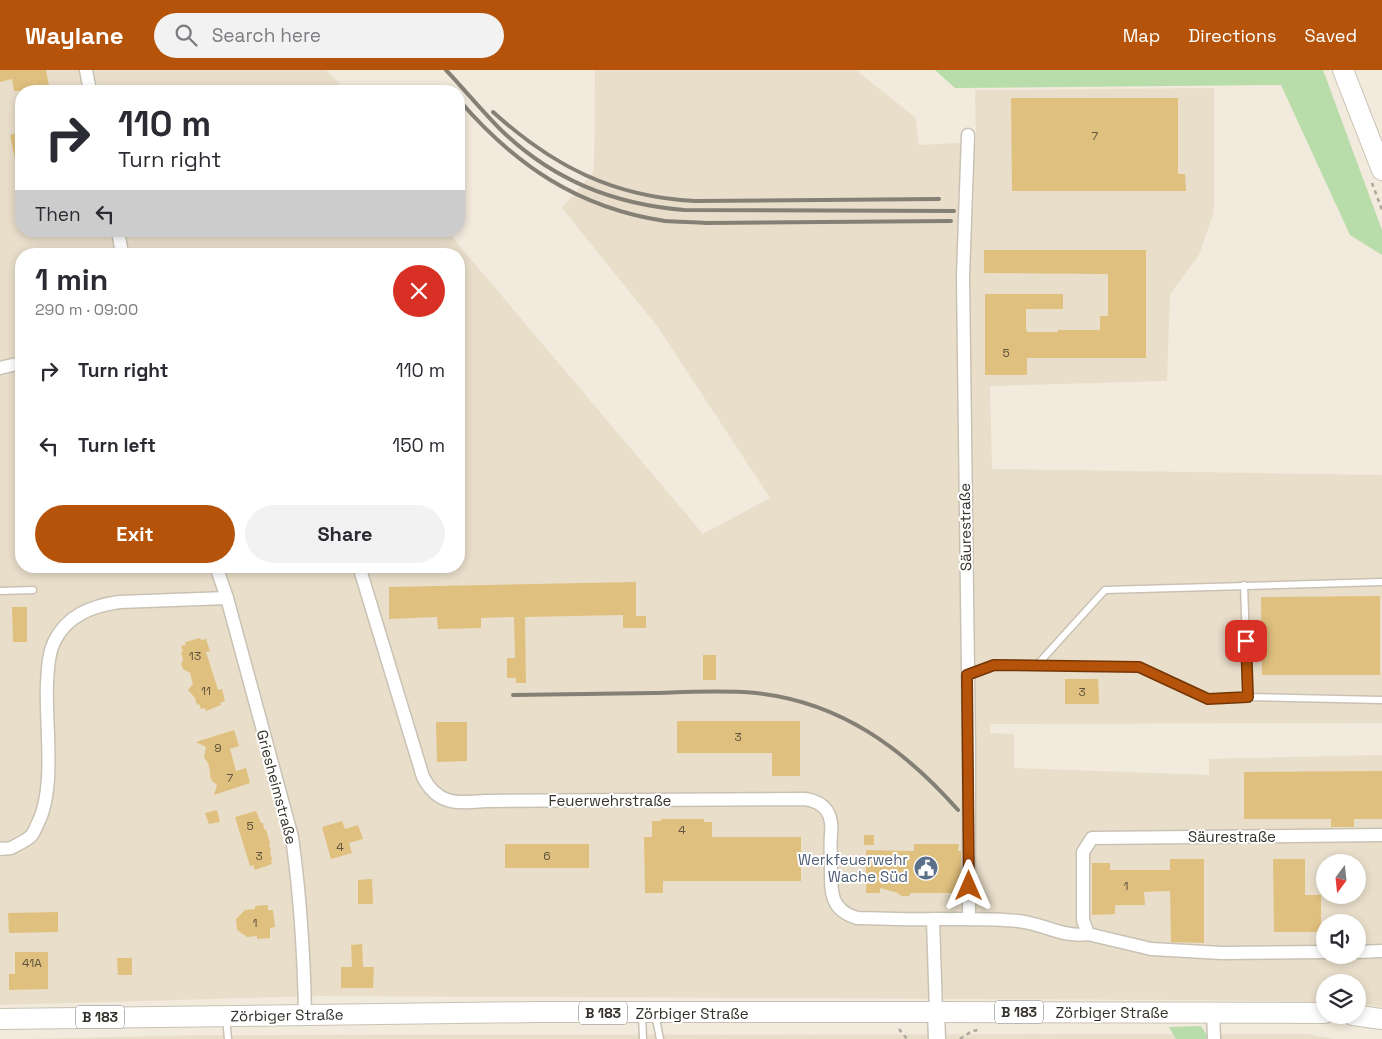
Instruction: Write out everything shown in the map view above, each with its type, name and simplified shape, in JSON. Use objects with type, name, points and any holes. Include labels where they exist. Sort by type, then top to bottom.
[{"type":"main road","points":[[1343,70],[1382,170]]},
{"type":"main road","name":"Zörbiger Straße","points":[[0,1019],[305,1014],[1316,1013]]},
{"type":"main road","points":[[1366,1017],[1382,1019]]},
{"type":"street","points":[[86,70],[89,85]]},
{"type":"street","name":"Säurestraße","points":[[968,135],[963,276],[969,751],[969,919]]},
{"type":"street","points":[[0,368],[15,364]]},
{"type":"street","name":"Griesheimstraße","points":[[218,573],[227,598],[292,836],[305,986],[305,1014]]},
{"type":"street","name":"Feuerwehrstraße","points":[[361,573],[423,777],[432,791],[438,796],[452,802],[812,800],[826,809],[830,815],[831,889],[838,907],[850,916],[857,918],[933,920]]},
{"type":"street","points":[[0,849],[11,848],[32,836],[41,816],[47,793],[48,772],[48,667],[54,643],[67,624],[88,609],[102,604],[227,598]]},
{"type":"street","name":"Säurestraße","points":[[1088,934],[1083,920],[1083,852],[1092,838],[1382,835]]},
{"type":"street","points":[[937,1039],[933,920],[1020,921],[1040,925],[1058,932],[1079,936],[1088,934],[1151,949],[1222,953],[1316,952]]},
{"type":"street","points":[[1366,952],[1382,951]]},
{"type":"street","points":[[1213,1012],[1214,1039]]},
{"type":"lane","points":[[1036,666],[1105,590],[1382,582]]},
{"type":"lane","points":[[1244,585],[1248,697]]},
{"type":"lane","points":[[0,591],[33,590]]},
{"type":"lane","points":[[967,675],[994,665],[1139,667],[1208,699],[1248,697],[1382,700]]},
{"type":"lane","points":[[642,1039],[648,1013]]},
{"type":"lane","points":[[648,1013],[660,1039]]},
{"type":"lane","points":[[226,1016],[228,1039]]},
{"type":"path","points":[[900,1029],[907,1039]]},
{"type":"shaded area","points":[[0,70],[326,70],[340,85],[15,85],[15,237],[453,237],[461,248],[15,248],[15,573],[465,573],[465,252],[703,534],[770,498],[657,326],[562,208],[594,171],[595,70],[856,70],[916,118],[919,145],[976,142],[975,90],[1214,88],[1214,212],[1199,255],[1170,294],[1167,381],[990,386],[992,469],[1382,475],[1382,723],[990,724],[990,733],[1014,734],[1014,768],[1209,775],[1209,759],[1382,755],[1382,1007],[1366,1004],[1366,974],[1316,974],[1316,1002],[319,996],[0,1005]]},
{"type":"shaded area","points":[[1307,1034],[1334,1039],[26,1039],[206,1035]]},
{"type":"green space","points":[[935,70],[1323,70],[1382,230],[1382,255],[1350,235],[1281,85],[955,88]]},
{"type":"green space","points":[[1201,1026],[1208,1039],[1176,1039],[1169,1027]]},
{"type":"building","points":[[0,70],[46,70],[49,85],[15,85],[14,91],[12,79],[0,82]]},
{"type":"building","points":[[1011,98],[1178,98],[1178,174],[1185,174],[1186,191],[1012,191]]},
{"type":"building","points":[[15,134],[15,159],[10,135]]},
{"type":"building","points":[[984,250],[1146,250],[1146,358],[1027,358],[1027,375],[985,375],[985,294],[1063,294],[1063,309],[1026,309],[1027,332],[1100,330],[1100,316],[1108,316],[1108,274],[984,273]]},
{"type":"building","points":[[636,582],[636,616],[646,616],[646,628],[623,628],[623,615],[525,617],[526,683],[516,683],[516,678],[507,678],[507,658],[515,658],[514,617],[481,618],[481,628],[438,629],[437,617],[389,619],[389,587]]},
{"type":"building","points":[[1380,596],[1380,675],[1262,675],[1261,597]]},
{"type":"building","points":[[12,607],[27,607],[27,642],[13,642]]},
{"type":"building","points":[[200,638],[201,640],[206,639],[210,651],[206,652],[218,690],[222,689],[225,701],[220,703],[221,705],[206,711],[205,708],[201,709],[199,704],[197,705],[195,698],[188,690],[193,684],[190,673],[183,669],[181,664],[183,660],[181,652],[183,651],[181,646],[186,645],[185,642]]},
{"type":"building","points":[[703,655],[716,655],[716,680],[703,680]]},
{"type":"building","points":[[1065,679],[1098,679],[1099,704],[1065,704]]},
{"type":"building","points":[[677,721],[800,721],[800,776],[772,776],[772,753],[677,753]]},
{"type":"building","points":[[436,722],[467,722],[467,761],[437,762]]},
{"type":"building","points":[[234,730],[239,746],[230,749],[236,771],[246,768],[250,783],[214,795],[217,785],[212,781],[208,763],[204,757],[206,747],[196,742]]},
{"type":"building","points":[[1382,771],[1382,819],[1354,819],[1354,827],[1331,827],[1331,819],[1244,819],[1244,772]]},
{"type":"building","points":[[217,810],[220,822],[209,824],[205,813]]},
{"type":"building","points":[[256,811],[261,823],[263,823],[270,843],[272,864],[255,870],[253,865],[250,866],[235,817]]},
{"type":"building","points":[[661,819],[704,819],[704,822],[712,822],[712,837],[801,837],[801,881],[663,881],[663,893],[645,893],[644,837],[652,837],[652,821],[661,821]]},
{"type":"building","points":[[342,821],[345,829],[358,825],[363,839],[349,843],[352,853],[331,859],[322,827]]},
{"type":"building","points":[[864,835],[874,835],[874,845],[864,845]]},
{"type":"building","points":[[505,844],[589,844],[589,868],[505,868]]},
{"type":"building","name":"Werkfeuerwehr Wache Süd","points":[[914,844],[959,844],[958,851],[961,851],[961,893],[911,893],[909,896],[901,896],[898,893],[880,888],[880,893],[866,893],[866,850],[914,851]]},
{"type":"building","points":[[1170,859],[1204,859],[1204,943],[1171,942],[1170,891],[1144,892],[1145,905],[1115,905],[1115,914],[1092,915],[1092,863],[1110,863],[1110,870],[1170,870]]},
{"type":"building","points":[[1273,859],[1305,859],[1305,895],[1316,895],[1316,904],[1321,904],[1321,914],[1316,914],[1316,932],[1274,932]]},
{"type":"building","points":[[372,879],[373,904],[358,904],[358,880]]},
{"type":"building","points":[[268,905],[268,910],[273,910],[275,927],[270,928],[270,938],[257,939],[257,936],[247,937],[237,930],[236,919],[245,910],[255,909],[255,906]]},
{"type":"building","points":[[58,912],[58,932],[9,933],[8,913]]},
{"type":"building","points":[[362,944],[363,967],[374,967],[373,988],[341,988],[341,967],[352,967],[351,945]]},
{"type":"building","points":[[15,952],[48,952],[48,989],[9,990],[9,974],[15,974]]},
{"type":"building","points":[[117,958],[132,958],[132,975],[118,975]]},
{"type":"railway","points":[[446,70],[460,85]]},
{"type":"railway","points":[[465,91],[500,129],[541,162],[585,186],[633,202],[684,210],[954,211]]},
{"type":"railway","points":[[465,107],[503,144],[550,180],[604,206],[633,215],[665,221],[707,223],[951,221]]},
{"type":"railway","points":[[493,112],[538,148],[562,163],[586,175],[637,193],[695,201],[939,199]]},
{"type":"railway","points":[[513,695],[718,691],[756,693],[787,698],[815,706],[868,732],[892,748],[915,767],[958,810]]},
{"type":"place","name":"Werkfeuerwehr Wache Süd","points":[[926,868]]},
{"type":"route","points":[[969,886],[967,675],[994,665],[1139,667],[1208,699],[1248,697],[1246,641]]}]
